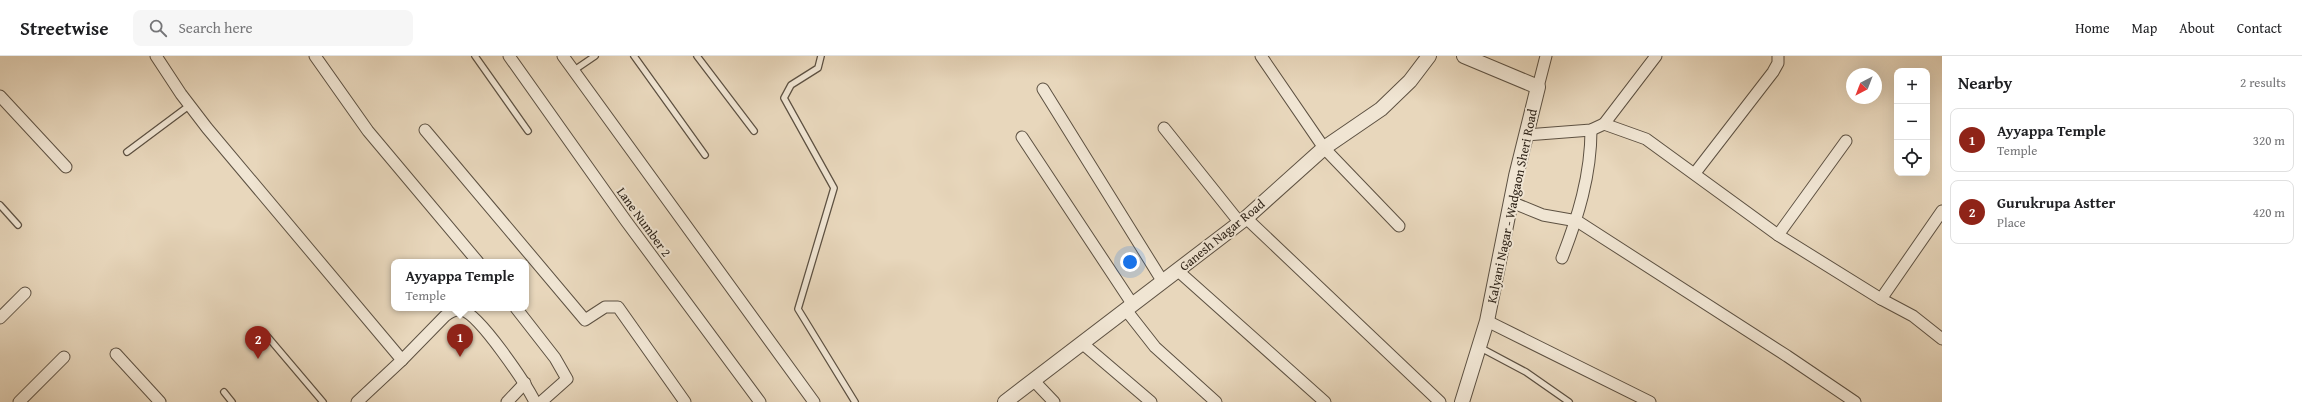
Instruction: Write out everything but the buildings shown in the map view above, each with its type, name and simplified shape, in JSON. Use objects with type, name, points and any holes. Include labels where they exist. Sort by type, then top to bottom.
[{"type":"street","points":[[156,56],[190,105],[402,360]]},
{"type":"street","points":[[315,56],[368,131],[475,259]]},
{"type":"street","name":"Lane Number 2","points":[[509,56],[626,221],[760,402]]},
{"type":"street","points":[[563,56],[814,402]]},
{"type":"street","points":[[1261,56],[1324,148],[1399,226]]},
{"type":"street","name":"Ganesh Nagar Road","points":[[1005,402],[1083,344],[1243,220],[1324,148],[1381,109],[1410,82],[1429,56]]},
{"type":"street","points":[[1464,56],[1538,87],[1546,56]]},
{"type":"street","points":[[1526,135],[1591,130],[1604,124],[1656,56]]},
{"type":"street","points":[[1695,173],[1774,72],[1778,63],[1778,56]]},
{"type":"street","name":"Kalyani Nagar - Wadgaon Sheri Road","points":[[1462,402],[1487,321],[1511,202],[1538,87]]},
{"type":"street","points":[[1043,89],[1163,282]]},
{"type":"street","points":[[0,96],[66,167]]},
{"type":"street","points":[[1604,124],[1646,139],[1695,173],[1778,235],[1881,299],[1912,316],[1942,339]]},
{"type":"street","points":[[1164,128],[1243,220],[1440,402]]},
{"type":"street","points":[[425,130],[584,320],[605,307],[618,307],[686,402]]},
{"type":"street","points":[[1562,258],[1576,221],[1591,158],[1591,130]]},
{"type":"street","points":[[1022,137],[1155,347],[1216,402]]},
{"type":"street","points":[[1778,235],[1846,141]]},
{"type":"street","points":[[1511,202],[1543,216],[1576,221],[1787,356],[1855,402]]},
{"type":"street","points":[[1881,299],[1942,211]]},
{"type":"street","points":[[1177,270],[1325,402]]},
{"type":"street","points":[[0,318],[25,293]]},
{"type":"street","points":[[357,402],[402,360],[445,316],[451,312],[456,311]]},
{"type":"street","points":[[464,311],[468,313],[489,336],[525,383],[535,402]]},
{"type":"street","points":[[518,311],[555,358],[568,379],[541,402]]},
{"type":"street","points":[[1487,321],[1650,402]]},
{"type":"street","points":[[1083,344],[1151,402]]},
{"type":"street","points":[[116,354],[160,402]]},
{"type":"street","points":[[19,402],[64,357]]},
{"type":"street","points":[[1034,381],[1054,402]]},
{"type":"street","points":[[506,402],[525,383]]},
{"type":"lane","points":[[475,56],[528,131]]},
{"type":"lane","points":[[573,71],[595,56]]},
{"type":"lane","points":[[634,56],[705,155]]},
{"type":"lane","points":[[697,56],[754,131]]},
{"type":"lane","points":[[821,56],[818,68],[791,85],[784,98],[834,188],[798,309],[855,402]]},
{"type":"lane","points":[[127,152],[190,105]]},
{"type":"lane","points":[[0,206],[18,225]]},
{"type":"lane","points":[[267,336],[323,402]]},
{"type":"lane","points":[[1479,347],[1526,372],[1570,402]]},
{"type":"lane","points":[[224,392],[232,402]]},
{"type":"place","name":"Ayyappa Temple","points":[[460,357]]},
{"type":"place","name":"Gurukrupa Astter","points":[[258,359]]}]
